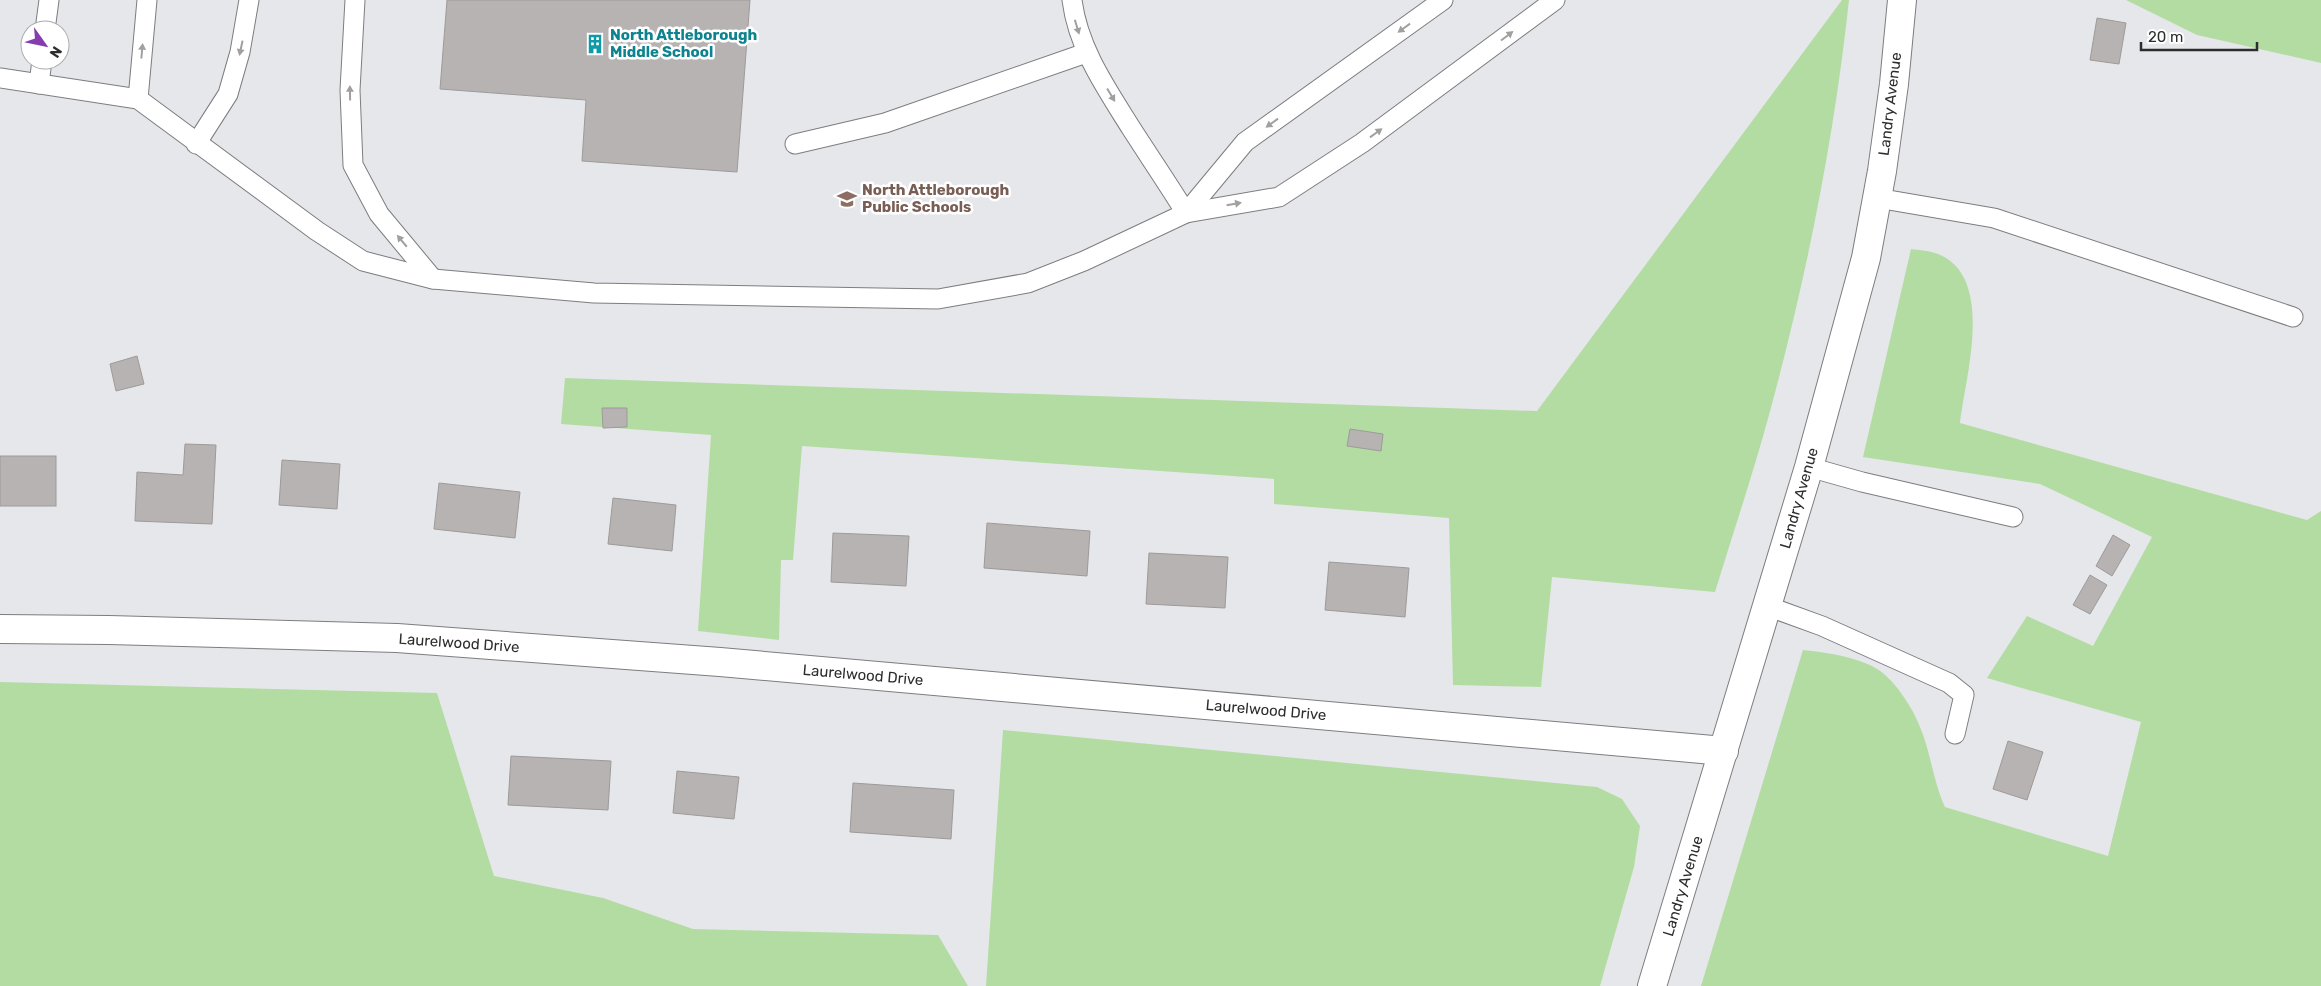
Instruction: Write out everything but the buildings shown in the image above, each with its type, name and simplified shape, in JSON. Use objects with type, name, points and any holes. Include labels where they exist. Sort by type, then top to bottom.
[{"type":"street","name":"Landry Avenue","points":[[1652,986],[1809,467],[1866,258],[1894,84],[1902,0]]},
{"type":"street","name":"Laurelwood Drive","points":[[0,629],[397,638],[720,662],[1724,751]]},
{"type":"lane","points":[[46,20],[48,0]]},
{"type":"lane","points":[[138,99],[147,0]]},
{"type":"lane","points":[[196,144],[228,94],[240,52],[249,0]]},
{"type":"lane","points":[[355,0],[350,90],[353,165],[379,214],[433,278]]},
{"type":"lane","points":[[1072,0],[1077,27],[1086,52],[1117,105],[1186,212]]},
{"type":"lane","points":[[1186,212],[1245,142],[1444,0]]},
{"type":"lane","points":[[0,78],[138,99],[196,144],[317,231],[363,261],[433,278],[594,293],[938,299],[1028,282],[1084,261],[1186,212],[1278,197],[1362,143],[1555,0]]},
{"type":"lane","points":[[795,144],[885,123],[1086,52]]},
{"type":"lane","points":[[39,84],[41,70]]},
{"type":"lane","points":[[1877,198],[1994,218],[2293,317]]},
{"type":"lane","points":[[1809,467],[1862,482],[2013,517]]},
{"type":"lane","points":[[1767,606],[1822,626],[1949,683],[1964,695],[1955,734]]},
{"type":"green space","points":[[1842,0],[1849,0],[1843,52],[1827,157],[1807,261],[1769,415],[1715,592],[1552,577],[1541,687],[1453,685],[1449,518],[1274,504],[1274,479],[802,446],[793,560],[781,560],[779,640],[698,631],[711,435],[561,424],[565,378],[1537,411]]},
{"type":"green space","points":[[2126,0],[2321,0],[2321,63],[2197,35]]},
{"type":"green space","points":[[1911,249],[1938,254],[1956,266],[1967,284],[1972,306],[1973,330],[1971,356],[1960,423],[2307,520],[2321,511],[2321,986],[1701,986],[1803,650],[1861,661],[1877,669],[1890,680],[1908,703],[1917,719],[1945,807],[2108,856],[2141,722],[1987,678],[2027,616],[2093,646],[2152,537],[2040,484],[1863,457]]},
{"type":"green space","points":[[0,682],[437,693],[494,876],[603,898],[693,929],[938,935],[968,986],[0,986]]},
{"type":"green space","points":[[1003,730],[1597,787],[1622,799],[1640,826],[1634,867],[1600,986],[986,986]]},
{"type":"place","name":"North Attleborough Middle School","points":[[595,44]]},
{"type":"place","name":"North Attleborough Public Schools","points":[[847,199]]}]
